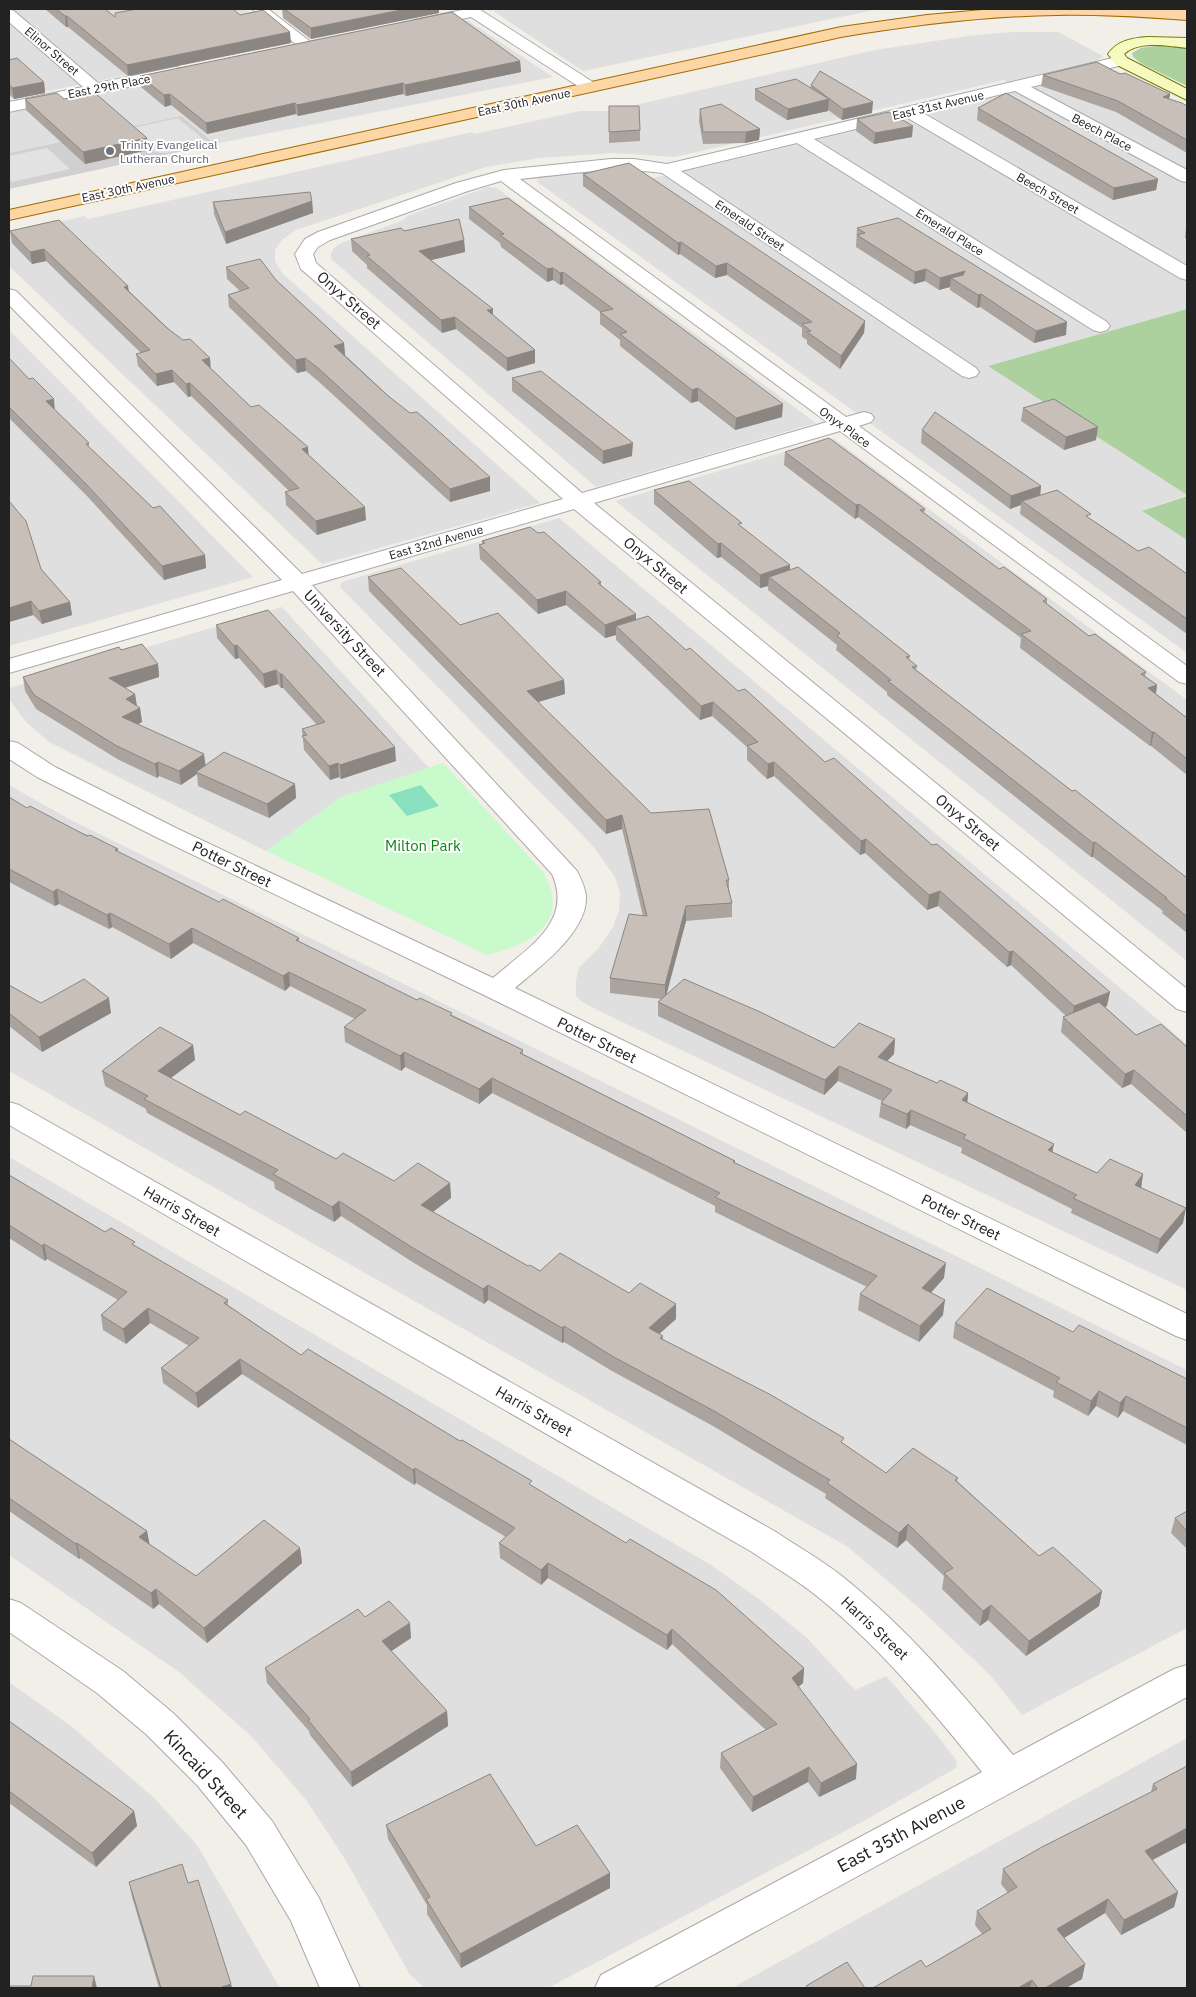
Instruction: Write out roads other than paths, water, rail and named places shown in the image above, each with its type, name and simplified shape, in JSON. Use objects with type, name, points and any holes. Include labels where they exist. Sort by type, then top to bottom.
[{"type":"main road","name":"East 30th Avenue","points":[[9,214],[841,32],[896,22],[989,12],[1042,9],[1187,15]]},
{"type":"street","points":[[259,9],[308,46]]},
{"type":"street","points":[[406,26],[474,12],[590,87]]},
{"type":"street","name":"Elinor Street","points":[[9,14],[94,89]]},
{"type":"street","points":[[1187,43],[1158,41],[1127,45],[1118,50],[1116,54],[1121,61],[1187,95]]},
{"type":"street","points":[[289,50],[328,42]]},
{"type":"street","name":"East 31st Avenue","points":[[667,170],[1121,61]]},
{"type":"street","name":"East 29th Place","points":[[9,106],[192,69]]},
{"type":"street","name":"Beech Place","points":[[1017,86],[1187,177]]},
{"type":"street","name":"Beech Street","points":[[909,112],[1187,274]]},
{"type":"street","name":"Emerald Place","points":[[800,138],[1100,326]]},
{"type":"street","name":"Emerald Street","points":[[504,175],[611,164],[634,164],[667,170],[969,372]]},
{"type":"street","name":"Onyx Place","points":[[504,175],[1187,676]]},
{"type":"street","name":"Onyx Street","points":[[504,175],[462,187],[324,236],[311,244],[304,254],[308,265],[578,501],[1187,1003]]},
{"type":"street","name":"University Street","points":[[9,295],[298,583],[564,871],[571,882],[572,903],[568,922],[558,935],[496,990]]},
{"type":"street","name":"East 32nd Avenue","points":[[9,666],[864,418]]},
{"type":"street","name":"Potter Street","points":[[9,748],[46,772],[167,833],[496,990],[1187,1328]]},
{"type":"street","name":"Harris Street","points":[[9,1112],[764,1542],[830,1586],[883,1633],[935,1688],[1008,1776]]},
{"type":"street","name":"Kincaid Street","points":[[9,1612],[110,1682],[160,1724],[210,1774],[259,1833],[305,1910],[340,1988]]},
{"type":"street","name":"East 35th Avenue","points":[[616,1988],[1187,1680]]},
{"type":"place","name":"Trinity Evangelical Lutheran Church","points":[[110,151]]},
{"type":"park label","name":"Milton Park","points":[[423,845]]}]
